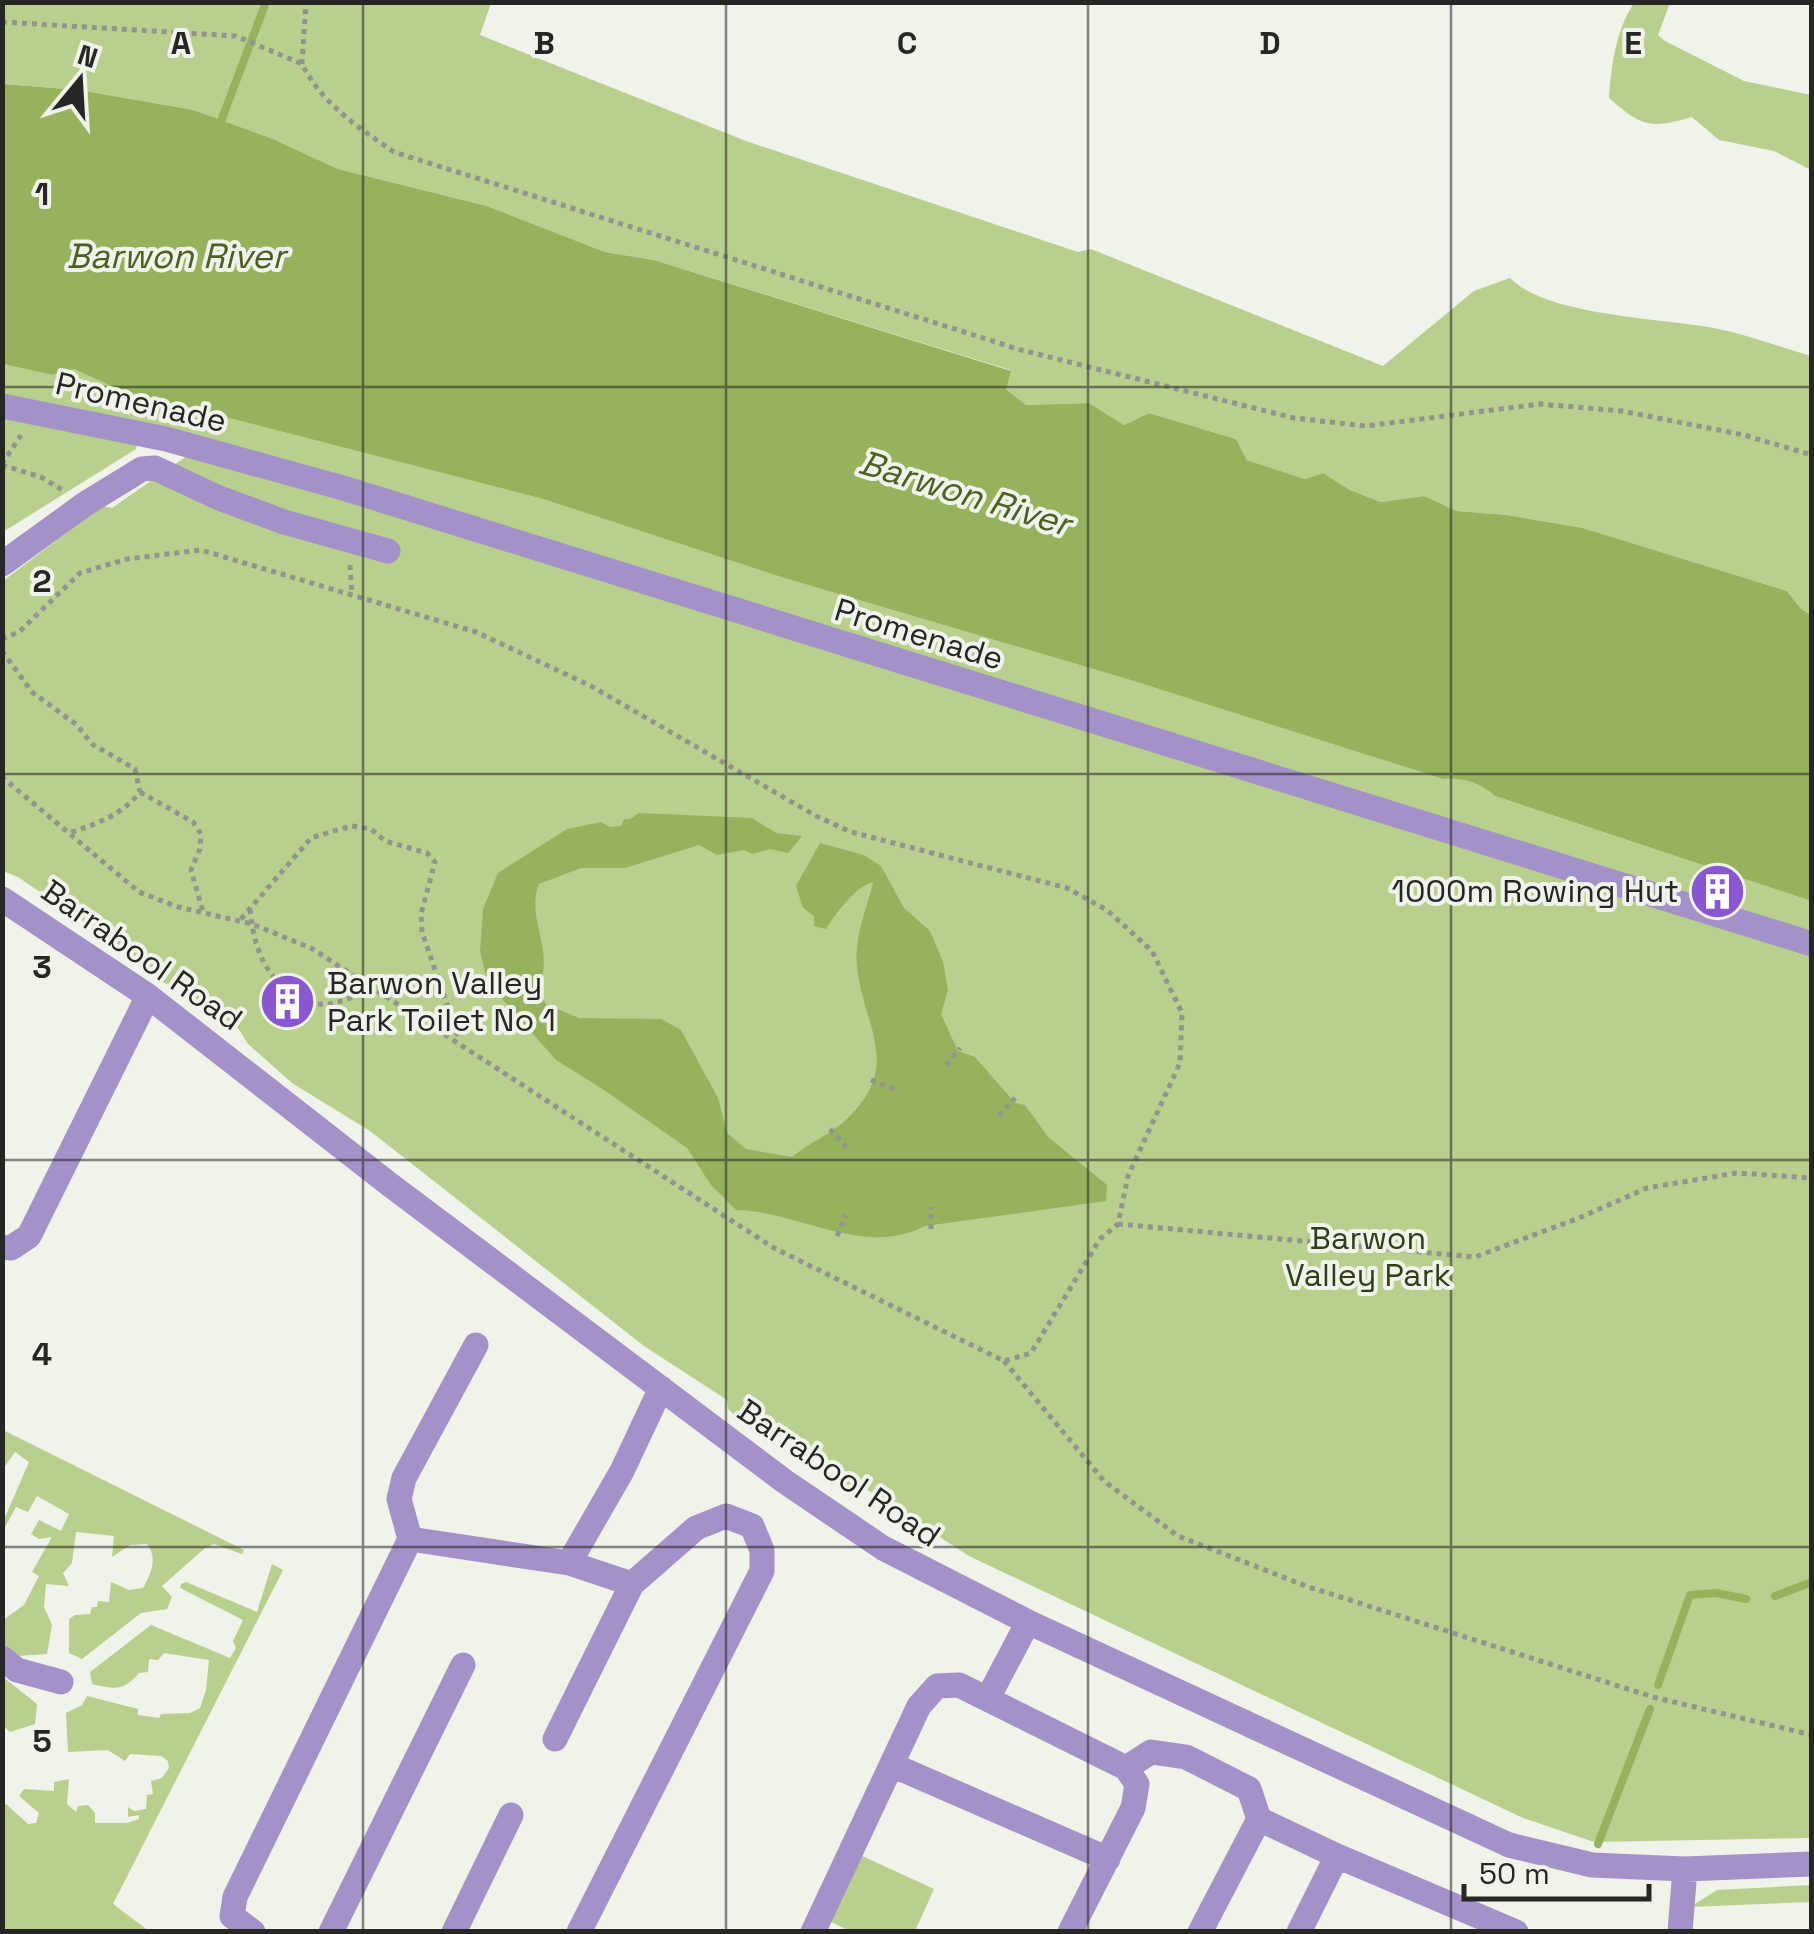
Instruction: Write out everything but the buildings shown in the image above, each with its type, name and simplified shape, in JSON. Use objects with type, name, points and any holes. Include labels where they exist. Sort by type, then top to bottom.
[{"type":"street","name":"Promenade","points":[[2,406],[166,438],[344,488],[1812,944]]},
{"type":"street","name":"Promenade","points":[[2,564],[85,504],[142,469],[155,468],[268,516],[388,551]]},
{"type":"street","name":"Barrabool Road","points":[[2,900],[148,996],[784,1481],[883,1548],[1028,1622],[1509,1844],[1592,1866],[1685,1869],[1812,1864]]},
{"type":"street","points":[[2,1247],[12,1248],[29,1236],[148,996]]},
{"type":"street","points":[[253,1932],[232,1916],[235,1897],[410,1539],[399,1499],[404,1478],[476,1344]]},
{"type":"street","points":[[570,1564],[622,1471],[661,1388]]},
{"type":"street","points":[[555,1738],[632,1584],[696,1528],[726,1516],[752,1526],[762,1550],[762,1571],[579,1932]]},
{"type":"street","points":[[410,1539],[570,1564],[632,1584]]},
{"type":"street","points":[[988,1698],[1028,1622]]},
{"type":"street","points":[[2,1658],[18,1670],[61,1682]]},
{"type":"street","points":[[330,1932],[464,1665]]},
{"type":"street","points":[[813,1932],[920,1706],[937,1686],[960,1684],[1126,1768],[1137,1784],[1133,1808],[1070,1932]]},
{"type":"street","points":[[1126,1768],[1151,1752],[1186,1756],[1248,1789],[1260,1819],[1336,1856],[1516,1932]]},
{"type":"street","points":[[892,1765],[1108,1859]]},
{"type":"street","points":[[454,1932],[511,1816]]},
{"type":"street","points":[[1200,1932],[1260,1819]]},
{"type":"street","points":[[1299,1932],[1336,1856]]},
{"type":"street","points":[[1680,1932],[1685,1869]]},
{"type":"path","points":[[306,2],[302,64],[311,81],[338,112],[394,152],[1021,350],[1294,418],[1366,426],[1540,404],[1622,411],[1744,435],[1812,455]]},
{"type":"path","points":[[2,22],[236,36],[302,64]]},
{"type":"path","points":[[36,411],[2,465],[41,477],[85,504]]},
{"type":"path","points":[[2,639],[19,632],[80,573],[127,559],[201,550],[476,632],[592,686],[816,816],[851,832],[1067,888],[1107,910],[1152,950],[1182,1013],[1180,1063],[1128,1176],[1118,1224],[1100,1239],[1031,1353],[1004,1361]]},
{"type":"path","points":[[2,651],[32,692],[77,724],[92,744],[135,769],[140,792],[192,822],[201,834],[192,870],[204,912]]},
{"type":"path","points":[[2,777],[139,892],[252,924],[311,948],[774,1248],[1004,1361],[1104,1480],[1178,1536],[1306,1586],[1653,1697],[1812,1735]]},
{"type":"path","points":[[69,833],[104,821],[130,804],[140,792]]},
{"type":"path","points":[[240,921],[311,838],[352,826],[371,829],[385,840],[428,853],[436,862],[421,914],[422,932],[460,1042]]},
{"type":"path","points":[[250,909],[257,950],[268,973],[280,984]]},
{"type":"path","points":[[308,1004],[321,1006],[351,999],[373,987]]},
{"type":"path","points":[[946,1065],[960,1048]]},
{"type":"path","points":[[871,1080],[898,1091]]},
{"type":"path","points":[[998,1116],[1015,1098]]},
{"type":"path","points":[[830,1129],[846,1147]]},
{"type":"path","points":[[1118,1224],[1475,1257],[1647,1188],[1736,1173],[1812,1178]]},
{"type":"path","points":[[931,1206],[931,1229]]},
{"type":"path","points":[[837,1236],[846,1215]]},
{"type":"green space","points":[[2,3],[491,3],[480,35],[746,141],[1078,252],[1091,249],[1383,366],[1474,291],[1510,278],[1527,291],[1577,308],[1713,328],[1811,356],[1811,615],[1787,591],[1583,528],[1457,511],[1424,496],[1381,502],[1350,490],[1323,473],[1305,479],[1247,460],[1236,439],[1149,413],[1124,425],[1089,403],[1026,405],[1006,389],[1010,370],[654,260],[605,252],[487,206],[338,169],[273,139],[194,110],[79,90],[3,84]]},
{"type":"green space","points":[[1634,3],[1670,3],[1658,35],[1665,41],[1744,81],[1811,95],[1811,170],[1774,151],[1719,140],[1692,117],[1647,123],[1609,98],[1616,49]]},
{"type":"green space","name":"Barwon Valley Park","points":[[3,364],[52,375],[74,369],[120,390],[543,499],[784,578],[1127,679],[1443,779],[1471,782],[1495,796],[1811,901],[1811,1838],[1594,1842],[1523,1818],[969,1556],[866,1489],[861,1496],[848,1491],[836,1479],[839,1472],[782,1435],[767,1436],[746,1425],[728,1409],[727,1400],[644,1346],[370,1131],[292,1083],[248,1044],[238,1028],[179,987],[147,973],[122,948],[18,877],[3,871],[3,581],[102,506],[112,508],[207,442],[142,426],[136,449],[3,532]]},
{"type":"green space","points":[[3,1430],[244,1550],[242,1554],[214,1544],[205,1548],[162,1586],[172,1597],[167,1609],[141,1613],[82,1659],[69,1653],[69,1619],[90,1614],[98,1601],[109,1602],[111,1582],[129,1590],[143,1588],[153,1560],[147,1544],[130,1545],[112,1557],[114,1536],[76,1532],[72,1563],[63,1573],[69,1586],[46,1584],[44,1607],[52,1625],[47,1654],[18,1656],[3,1646],[3,1620],[24,1605],[39,1576],[32,1572],[52,1537],[39,1539],[31,1534],[39,1520],[61,1531],[69,1514],[37,1496],[28,1512],[16,1507],[3,1531],[3,1522],[29,1462],[15,1452],[3,1469]]},
{"type":"green space","points":[[272,1564],[283,1570],[113,1904],[149,1931],[3,1931],[2,1809],[6,1804],[28,1824],[36,1823],[39,1813],[19,1796],[24,1789],[54,1791],[54,1782],[69,1779],[67,1804],[76,1812],[78,1806],[88,1805],[95,1813],[95,1823],[127,1823],[139,1819],[139,1815],[128,1817],[128,1807],[134,1811],[146,1809],[147,1795],[153,1794],[151,1781],[162,1778],[169,1768],[168,1761],[161,1756],[130,1754],[125,1761],[108,1750],[68,1752],[66,1713],[82,1705],[87,1696],[138,1709],[138,1715],[159,1718],[161,1714],[190,1713],[200,1708],[209,1660],[164,1653],[158,1660],[149,1659],[148,1672],[139,1673],[118,1688],[92,1684],[90,1672],[151,1625],[230,1658],[243,1620],[180,1588],[181,1584],[186,1582],[257,1612]]},
{"type":"green space","points":[[3,1677],[37,1704],[35,1724],[10,1732],[3,1726]]},
{"type":"green space","points":[[860,1855],[934,1889],[915,1931],[850,1931],[827,1920]]},
{"type":"green space","points":[[1811,1885],[1811,1902],[1690,1907],[1717,1890]]},
{"type":"water","name":"Barwon River","points":[[3,84],[79,90],[194,110],[273,139],[338,169],[487,206],[605,252],[654,260],[1011,371],[1006,389],[1026,405],[1089,403],[1124,425],[1149,413],[1236,439],[1247,460],[1305,479],[1323,473],[1350,490],[1381,502],[1424,496],[1457,511],[1583,528],[1787,591],[1811,615],[1811,901],[1495,796],[1471,782],[1443,779],[1127,679],[784,578],[543,499],[120,390],[74,369],[52,375],[3,364]]},
{"type":"water","points":[[639,813],[752,818],[776,833],[802,836],[788,853],[770,849],[717,855],[699,845],[625,868],[581,868],[539,884],[535,909],[544,961],[538,989],[546,1004],[579,1018],[661,1019],[681,1030],[718,1098],[727,1133],[746,1149],[792,1157],[849,1117],[874,1079],[875,1042],[857,965],[859,933],[873,882],[853,894],[826,929],[814,926],[814,916],[803,908],[796,886],[820,843],[864,855],[881,866],[904,908],[930,931],[943,962],[948,990],[941,1014],[958,1051],[975,1057],[1015,1103],[1025,1105],[1048,1137],[1107,1185],[1106,1201],[925,1226],[902,1235],[879,1237],[736,1210],[711,1185],[687,1148],[556,1060],[488,983],[480,952],[483,909],[498,873],[567,829],[601,822],[610,827],[621,826],[624,819]]},
{"type":"waterway","points":[[218,129],[266,2]]},
{"type":"waterway","points":[[1775,1596],[1812,1582]]},
{"type":"waterway","points":[[1658,1685],[1690,1595],[1716,1593],[1746,1599]]},
{"type":"waterway","points":[[1598,1844],[1650,1709]]},
{"type":"place","name":"1000m Rowing Hut","points":[[1718,891]]},
{"type":"place","name":"Barwon Valley Park Toilet No 1","points":[[288,1001]]}]
